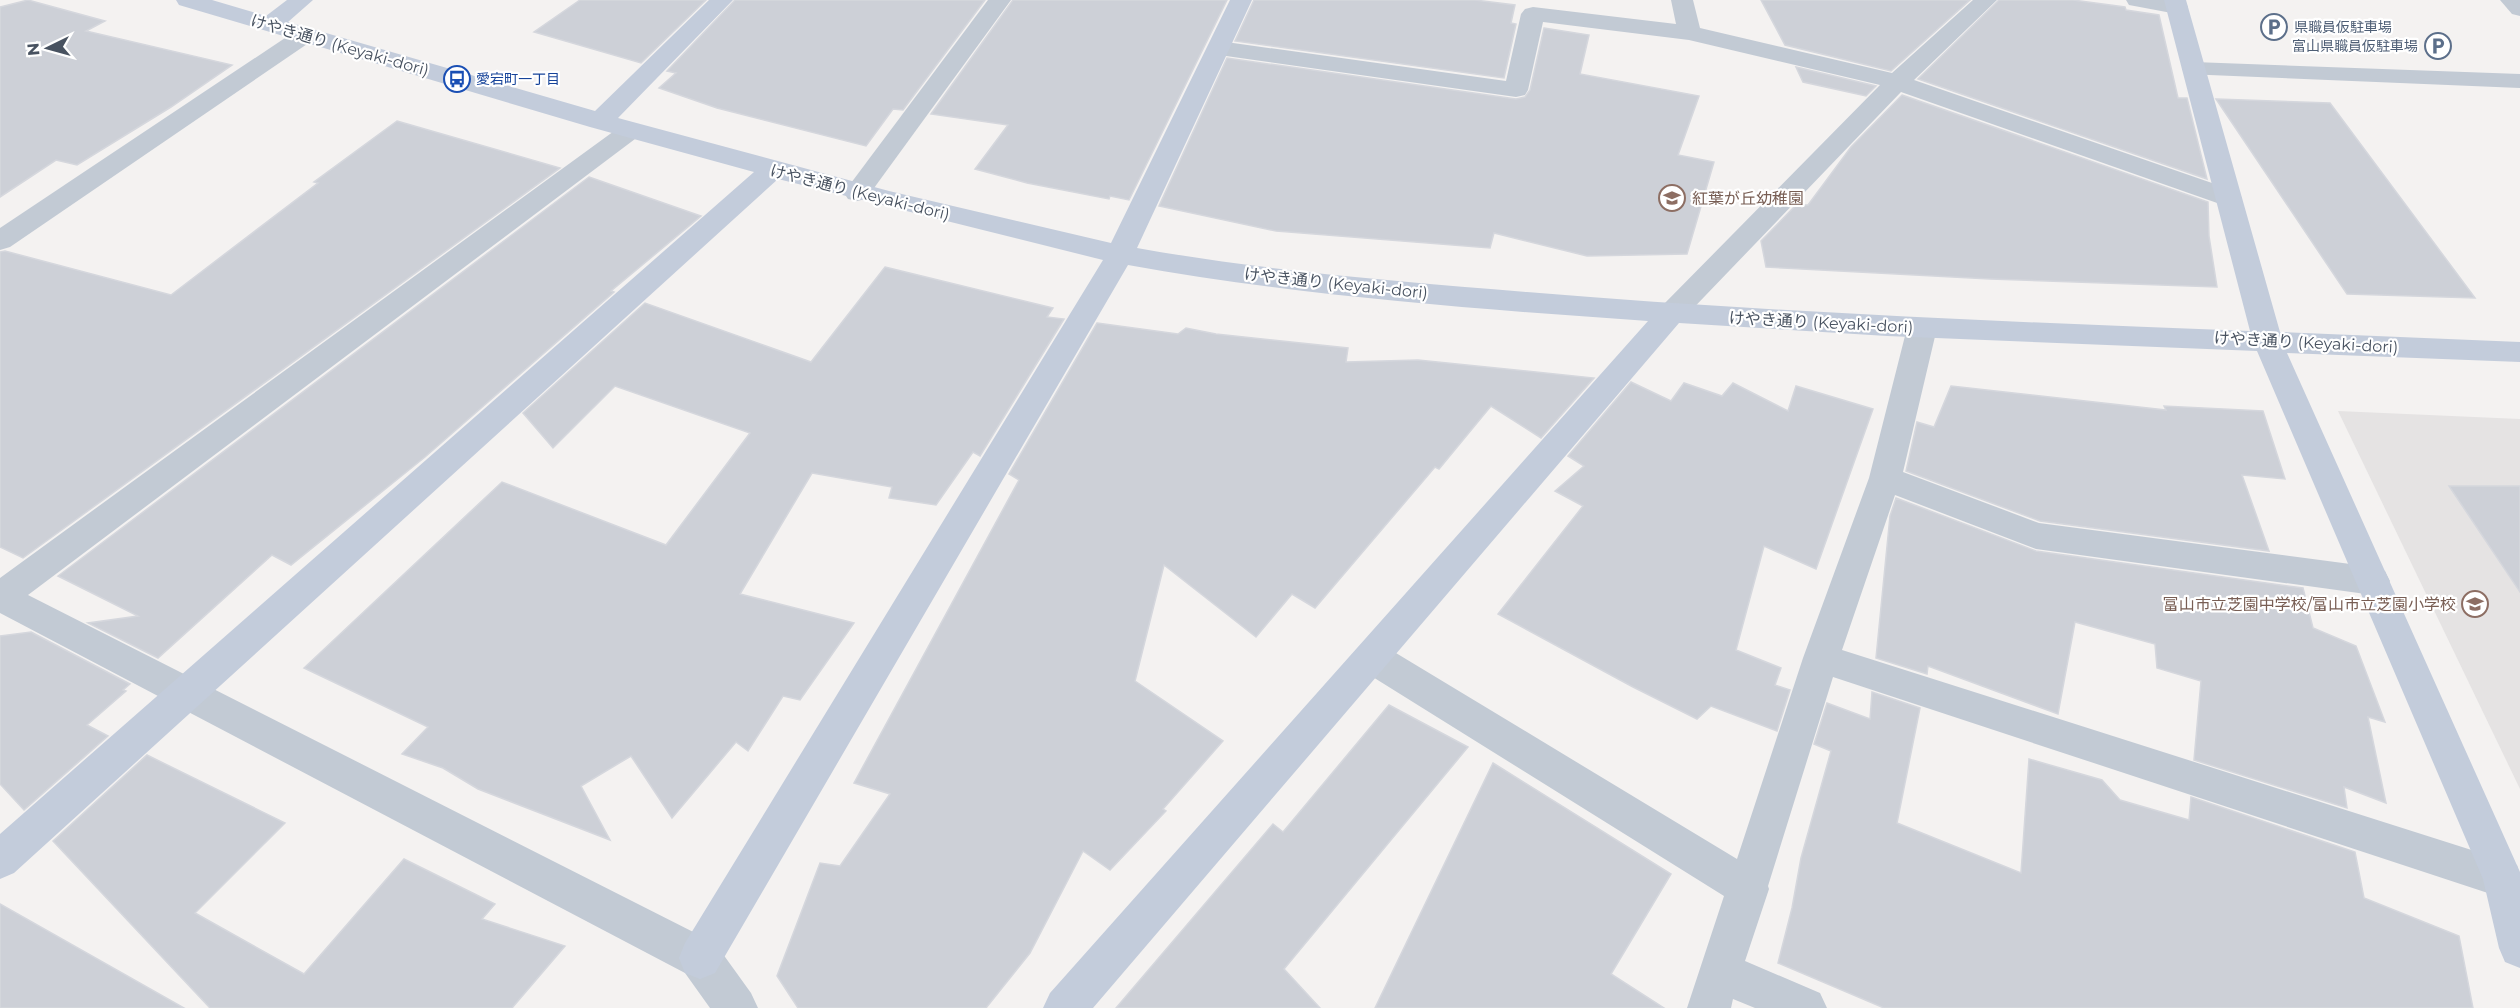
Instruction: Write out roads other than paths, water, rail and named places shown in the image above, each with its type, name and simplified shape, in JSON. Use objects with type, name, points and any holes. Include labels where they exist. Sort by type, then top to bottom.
[{"type":"street","name":"けやき通り (Keyaki-dori)","points":[[187,0],[599,122],[857,193],[1120,254],[1292,281],[1671,314],[1922,328],[2267,340],[2520,352]]},
{"type":"street","points":[[270,24],[302,0]]},
{"type":"street","points":[[599,122],[723,0]]},
{"type":"street","points":[[857,193],[1000,0]]},
{"type":"street","points":[[700,958],[1120,254],[1241,0]]},
{"type":"street","points":[[1682,0],[1689,33]]},
{"type":"street","points":[[1065,1008],[1671,314],[1897,82],[1986,0]]},
{"type":"street","points":[[2137,0],[2176,3],[2267,340],[2504,879],[2520,948]]},
{"type":"street","points":[[2511,0],[2520,9]]},
{"type":"street","points":[[1219,48],[1516,90],[1533,14],[1689,33],[1897,82],[2229,198]]},
{"type":"street","points":[[0,241],[305,35]]},
{"type":"street","points":[[2194,69],[2520,81]]},
{"type":"street","points":[[630,130],[0,597],[700,958],[736,1008]]},
{"type":"street","points":[[0,860],[772,170]]},
{"type":"street","points":[[1805,1008],[1715,990],[1821,658],[1884,478],[1922,328]]},
{"type":"street","points":[[1884,478],[2036,536],[2373,581]]},
{"type":"street","points":[[1372,658],[1749,889]]},
{"type":"street","points":[[1821,658],[2504,879]]},
{"type":"place","name":"県職員仮駐車場","points":[[2274,27]]},
{"type":"place","name":"富山県職員仮駐車場","points":[[2438,46]]},
{"type":"place","name":"愛宕町一丁目","points":[[457,79]]},
{"type":"place","name":"紅葉が丘幼稚園","points":[[1672,198]]},
{"type":"place","name":"富山市立芝園中学校/富山市立芝園小学校","points":[[2475,604]]}]
